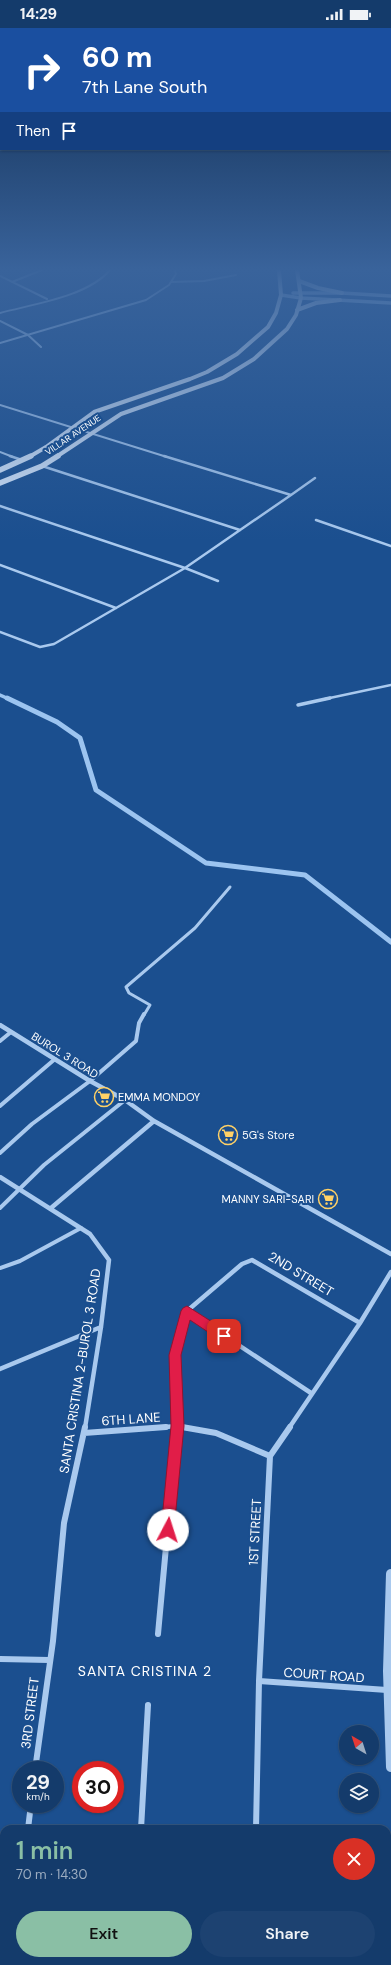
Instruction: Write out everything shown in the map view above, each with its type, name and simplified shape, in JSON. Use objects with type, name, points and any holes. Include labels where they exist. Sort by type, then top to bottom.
[{"type":"main road","name":"VILLAR AVENUE","points":[[0,470],[23,460],[46,447],[94,412],[104,407],[190,379],[227,360]]},
{"type":"main road","name":"VILLAR AVENUE","points":[[0,483],[42,466],[121,414],[204,385],[239,369],[250,360]]},
{"type":"street","points":[[0,405],[89,434],[292,495]]},
{"type":"street","points":[[0,452],[23,460]]},
{"type":"street","points":[[42,466],[240,530]]},
{"type":"street","points":[[0,632],[29,644],[40,647],[48,646],[185,568],[315,478]]},
{"type":"street","points":[[0,506],[185,568],[218,581]]},
{"type":"street","points":[[316,520],[391,546]]},
{"type":"street","points":[[0,565],[116,608]]},
{"type":"street","points":[[298,705],[391,685]]},
{"type":"street","points":[[0,1153],[32,1124],[90,1081],[136,1041],[139,1022],[150,1005],[129,993],[126,987],[181,942],[215,909],[230,887]]},
{"type":"street","name":"BUROL 3 ROAD","points":[[0,1025],[90,1081],[125,1100],[154,1121],[391,1254]]},
{"type":"street","points":[[0,1041],[11,1032]]},
{"type":"street","points":[[0,1106],[55,1059]]},
{"type":"street","points":[[0,1208],[18,1188],[69,1143],[125,1100]]},
{"type":"street","points":[[51,1208],[154,1121]]},
{"type":"street","name":"SANTA CRISTINA 2-BUROL 3 ROAD","points":[[0,1176],[90,1234],[109,1260],[101,1327],[84,1433],[64,1523],[49,1660]]},
{"type":"street","points":[[0,1268],[20,1262],[82,1228]]},
{"type":"street","name":"2ND STREET","points":[[187,1311],[242,1264],[252,1260],[360,1323]]},
{"type":"street","points":[[270,1456],[311,1393],[360,1323],[391,1272]]},
{"type":"street","points":[[158,1634],[178,1426],[175,1355],[187,1311],[311,1393]]},
{"type":"street","points":[[0,1369],[101,1327]]},
{"type":"street","name":"6TH LANE","points":[[84,1433],[178,1426],[216,1433],[270,1456]]},
{"type":"street","name":"1ST STREET","points":[[256,1825],[259,1681],[270,1456]]},
{"type":"street","points":[[391,1574],[387,1690],[391,1767]]},
{"type":"street","points":[[0,1660],[49,1660]]},
{"type":"street","name":"3RD STREET","points":[[36,1761],[49,1660]]},
{"type":"street","name":"COURT ROAD","points":[[259,1681],[387,1690]]},
{"type":"street","points":[[141,1825],[148,1705]]},
{"type":"street","points":[[28,1825],[30,1813]]},
{"type":"waterway","points":[[0,695],[9,699]]},
{"type":"waterway","points":[[7,698],[57,722],[80,738],[96,790],[206,863],[305,875],[391,942]]},
{"type":"place","name":"EMMA MONDOY","points":[[104,1097]]},
{"type":"place","name":"5G's Store","points":[[228,1135]]},
{"type":"place","name":"MANNY SARI-SARI","points":[[328,1199]]},
{"type":"district","name":"SANTA CRISTINA 2","points":[[145,1671]]},
{"type":"route","points":[[168,1530],[178,1426],[175,1355],[187,1311],[224,1336]]}]
